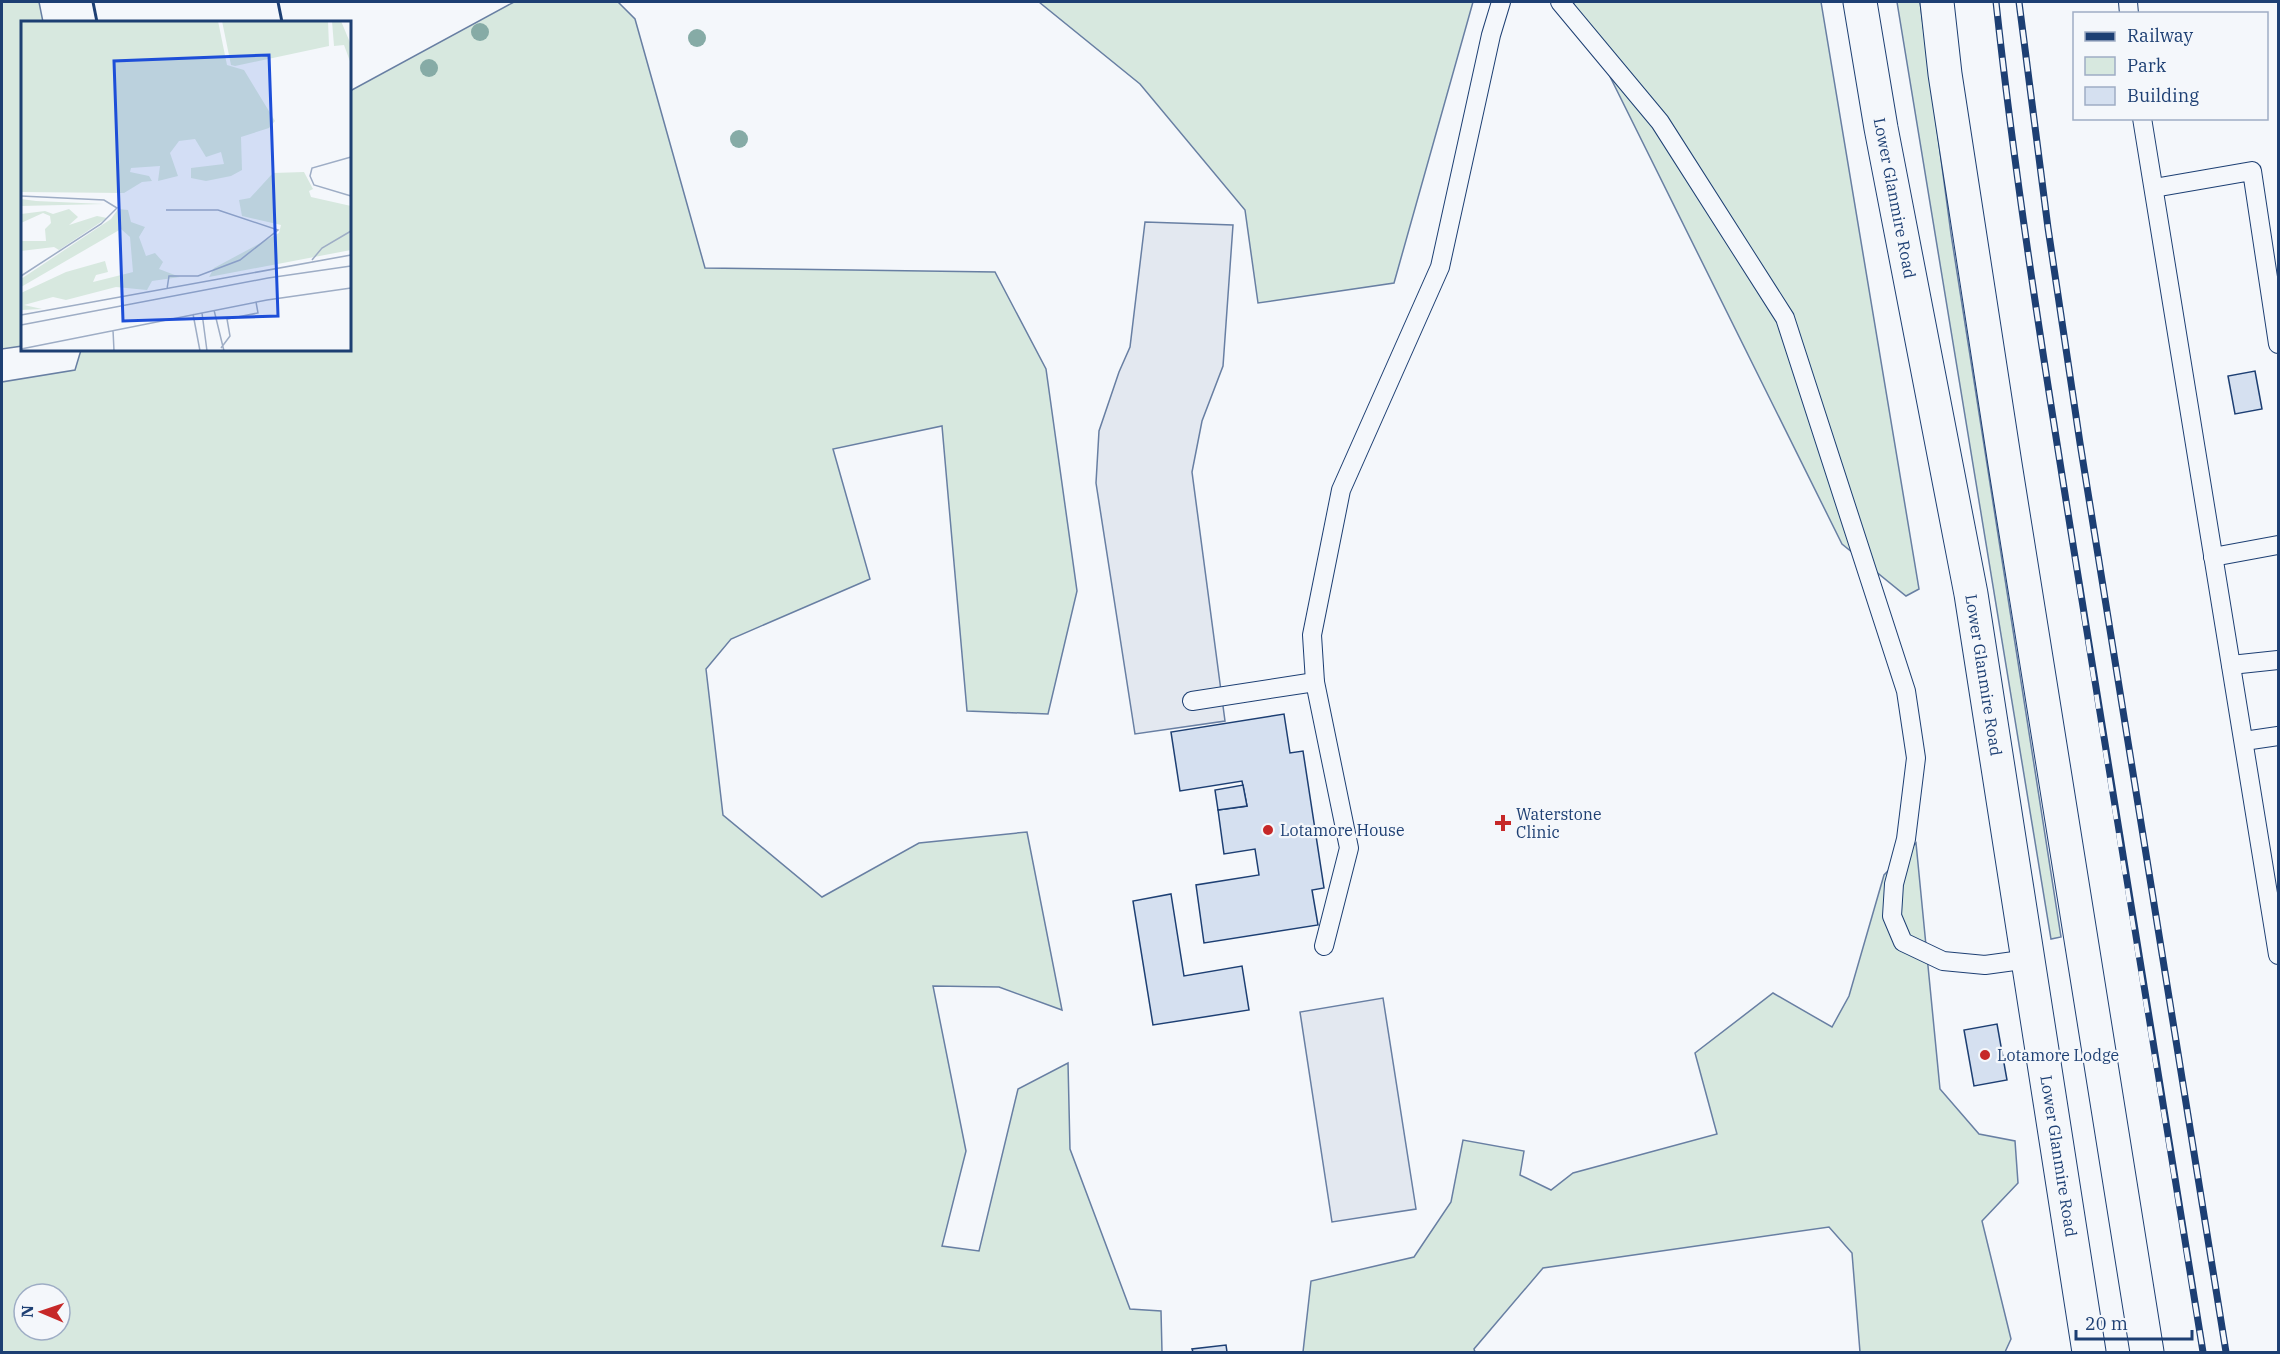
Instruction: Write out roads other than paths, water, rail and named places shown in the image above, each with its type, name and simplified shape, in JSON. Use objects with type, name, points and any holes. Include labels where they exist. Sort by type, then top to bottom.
[{"type":"highway","name":"Lower Glanmire Road","points":[[1860,2],[1881,128],[1971,594],[2089,1353]]},
{"type":"highway","points":[[1937,2],[1945,74],[2005,464],[2147,1353]]},
{"type":"lane","points":[[1324,946],[1349,848],[1315,682],[1312,635],[1341,490],[1440,267],[1491,35],[1501,2]]},
{"type":"lane","points":[[1560,2],[1660,122],[1785,318],[1906,691],[1916,758],[1906,839],[1894,884],[1892,916],[1903,942],[1943,961],[1985,964],[2029,959]]},
{"type":"lane","points":[[2142,120],[2278,955]]},
{"type":"lane","points":[[2154,188],[2252,171],[2278,344]]},
{"type":"lane","points":[[2213,557],[2278,545]]},
{"type":"lane","points":[[2231,665],[2278,660]]},
{"type":"lane","points":[[1192,701],[1315,682]]},
{"type":"lane","points":[[2244,741],[2278,736]]},
{"type":"railway","points":[[1996,2],[2040,334],[2119,840],[2203,1352]]},
{"type":"railway","points":[[2019,2],[2048,228],[2080,443],[2226,1352]]},
{"type":"place","name":"Waterstone Clinic","points":[[1503,823]]},
{"type":"place","name":"Lotamore House","points":[[1268,830]]},
{"type":"place","name":"Lotamore Lodge","points":[[1985,1055]]}]
